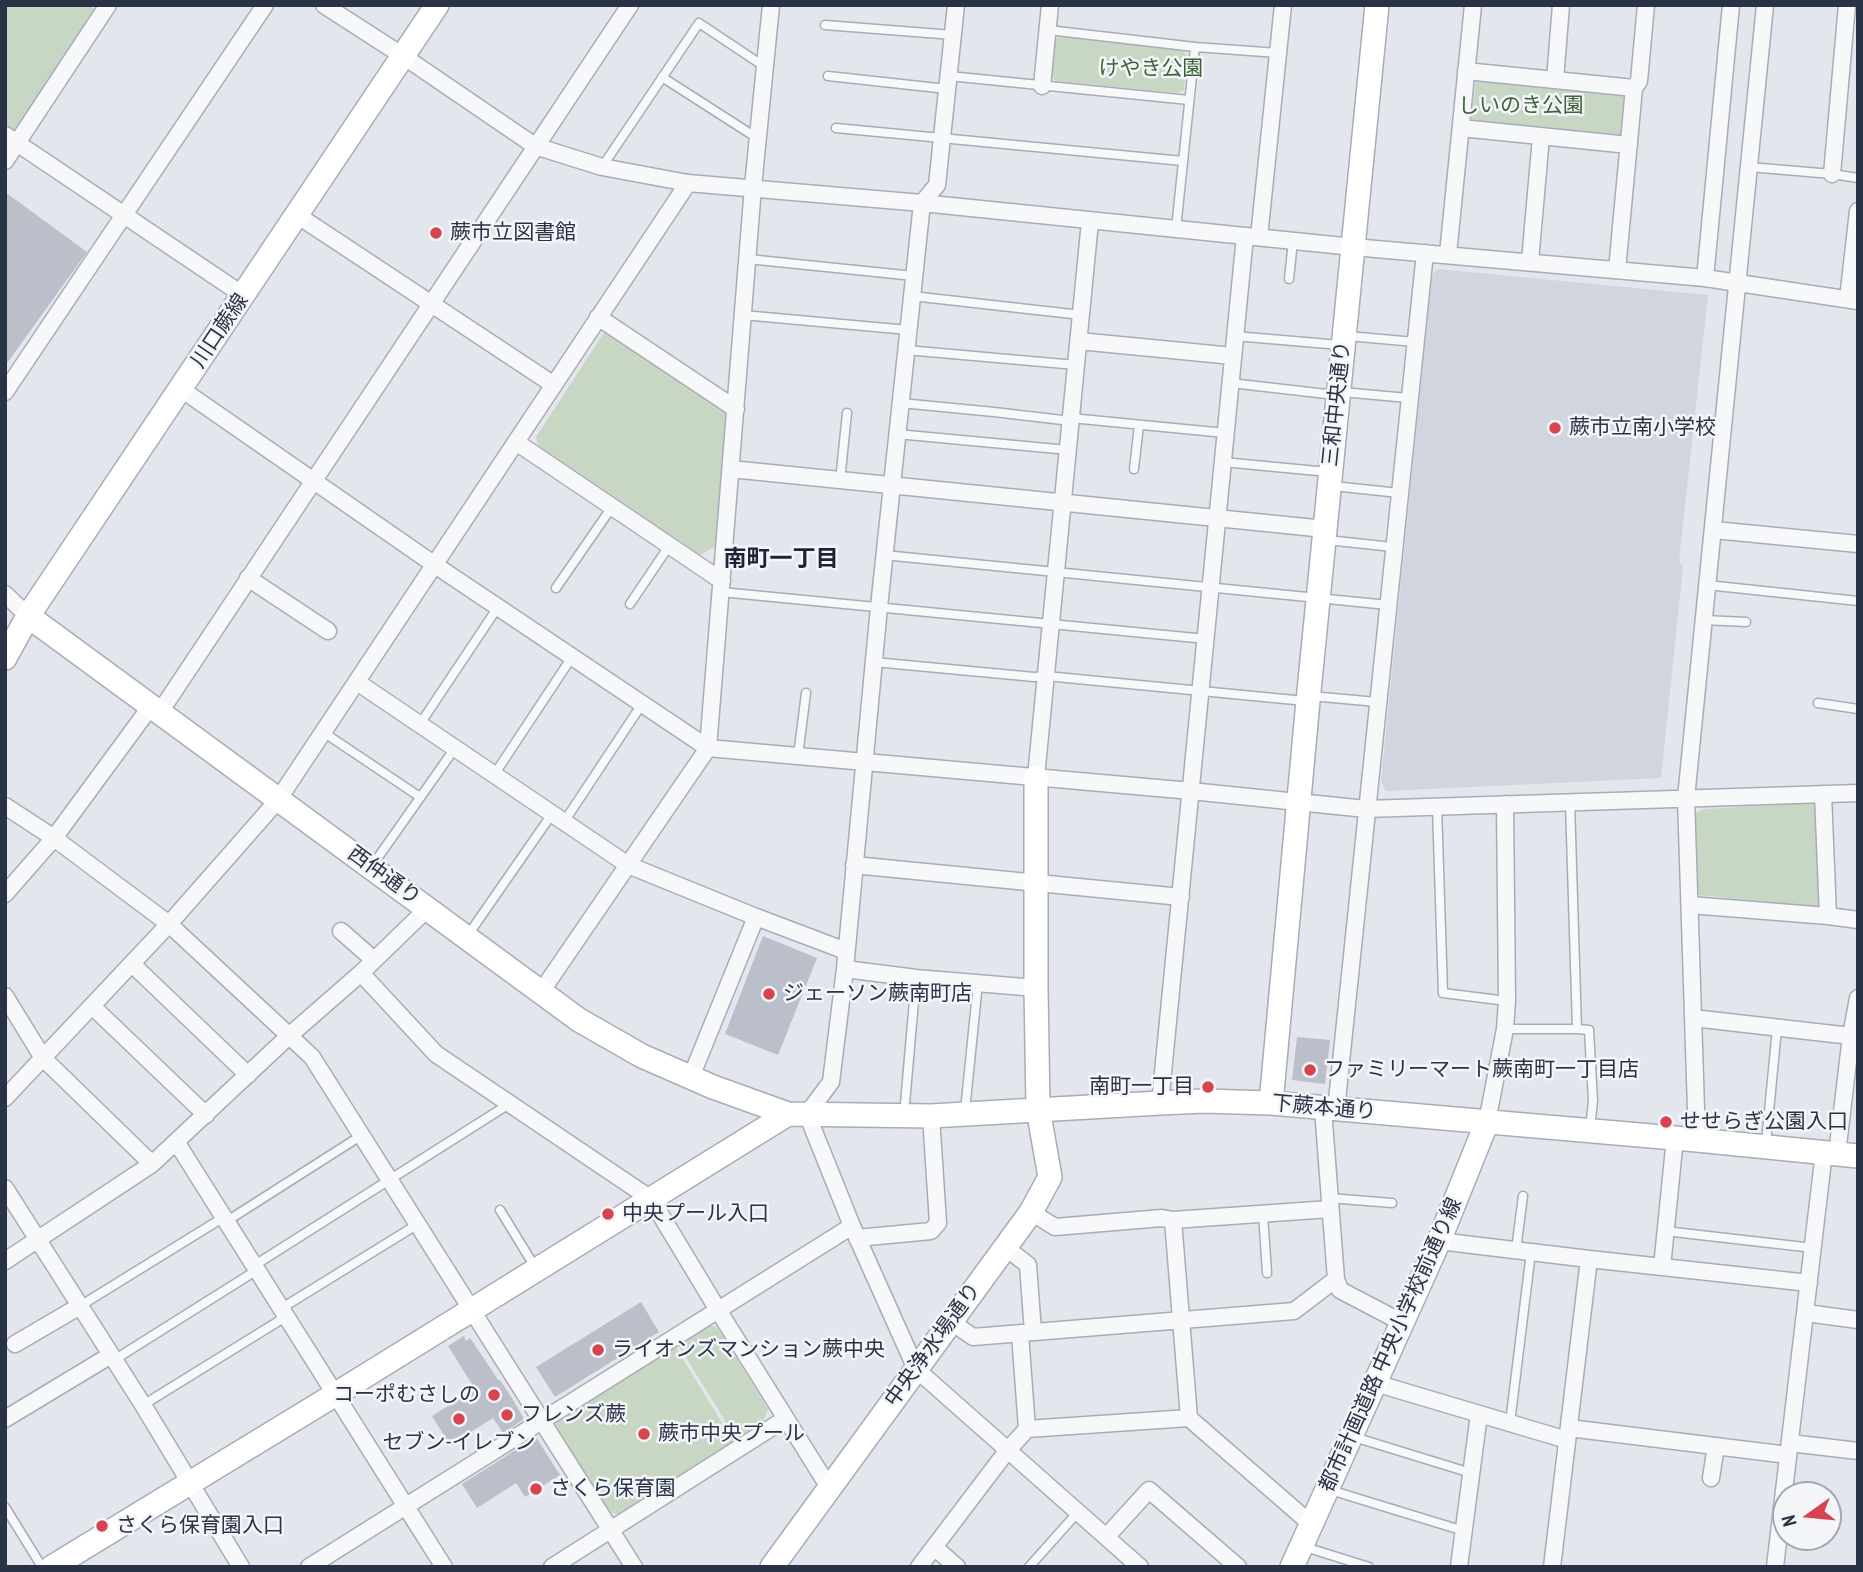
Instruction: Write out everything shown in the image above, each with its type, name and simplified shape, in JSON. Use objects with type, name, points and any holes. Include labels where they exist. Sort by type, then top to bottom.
[{"type":"street","points":[[5,392],[265,5]]},
{"type":"street","points":[[324,5],[535,146],[603,167],[688,183],[1705,278],[1853,300],[1858,211]]},
{"type":"street","name":"川口蕨線","points":[[5,658],[29,616],[438,5]]},
{"type":"street","points":[[5,894],[54,838],[155,709],[248,578],[630,5]]},
{"type":"street","points":[[541,992],[708,748],[753,187],[771,5]]},
{"type":"street","points":[[52,1567],[651,1199],[797,1114],[831,1082],[845,969],[884,555],[922,203],[937,185],[956,5]]},
{"type":"street","points":[[1042,86],[1050,5]]},
{"type":"street","points":[[1160,1103],[1235,336],[1252,237],[1283,5]]},
{"type":"street","name":"三和中央通り","points":[[1271,1103],[1377,5]]},
{"type":"street","points":[[1448,254],[1473,5]]},
{"type":"street","points":[[1555,80],[1561,5]]},
{"type":"street","points":[[1617,270],[1634,88],[1639,81],[1646,5]]},
{"type":"street","points":[[1705,278],[1731,5]]},
{"type":"street","points":[[1662,1267],[1665,1231],[1686,1139],[1693,1018],[1686,798],[1765,5]]},
{"type":"street","points":[[1832,174],[1847,5]]},
{"type":"street","points":[[5,161],[11,139],[106,6]]},
{"type":"street","points":[[1466,71],[1634,88]]},
{"type":"street","points":[[1461,128],[1629,145]]},
{"type":"street","points":[[1530,261],[1541,136]]},
{"type":"street","points":[[11,139],[243,295]]},
{"type":"street","points":[[5,1098],[132,964],[278,800],[688,183]]},
{"type":"street","points":[[297,215],[554,385]]},
{"type":"street","points":[[1036,777],[1090,220]]},
{"type":"street","points":[[1401,1322],[1340,1290],[1336,1279],[1329,1204],[1329,1109],[1366,809],[1425,253]]},
{"type":"street","points":[[598,317],[736,409]]},
{"type":"street","points":[[1079,341],[1233,356]]},
{"type":"street","points":[[181,389],[435,565],[708,748],[1366,809],[1858,793]]},
{"type":"street","points":[[516,442],[669,545],[722,587]]},
{"type":"street","points":[[731,470],[1217,519],[1325,534]]},
{"type":"street","points":[[1714,530],[1858,544]]},
{"type":"street","points":[[248,578],[328,631]]},
{"type":"street","name":"西仲通り","points":[[5,594],[29,616],[579,1020],[642,1056],[691,1077],[797,1114]]},
{"type":"street","points":[[357,682],[628,865],[846,951]]},
{"type":"street","name":"中央浄水場通り","points":[[772,1567],[1031,1212],[1050,1177],[1038,1109],[1036,777]]},
{"type":"street","points":[[1823,794],[1828,916]]},
{"type":"street","points":[[1488,1122],[1505,1029],[1507,1001],[1504,804]]},
{"type":"street","points":[[5,806],[54,838],[169,923],[312,1057],[635,1567]]},
{"type":"street","points":[[854,865],[1181,897]]},
{"type":"street","points":[[1690,905],[1858,920]]},
{"type":"street","points":[[5,1261],[152,1164],[428,908]]},
{"type":"street","points":[[691,1077],[756,917]]},
{"type":"street","points":[[341,931],[374,960]]},
{"type":"street","points":[[132,964],[248,1075]]},
{"type":"street","points":[[845,969],[1036,988]]},
{"type":"street","points":[[361,973],[436,1054],[651,1199],[830,1489]]},
{"type":"street","points":[[5,996],[43,1058],[152,1164]]},
{"type":"street","points":[[1775,1567],[1813,1248],[1840,1154],[1851,1036],[1858,998]]},
{"type":"street","points":[[92,1006],[206,1115]]},
{"type":"street","points":[[1693,1018],[1851,1036]]},
{"type":"street","name":"下蕨本通り","points":[[797,1114],[931,1116],[1204,1101],[1271,1103],[1840,1154]]},
{"type":"street","points":[[797,1114],[916,1369],[1140,1567]]},
{"type":"street","points":[[309,1567],[718,1310],[854,1232],[930,1231],[938,1223],[931,1116]]},
{"type":"street","name":"都市計画道路 中央小学校前通り線","points":[[1297,1557],[1439,1241],[1488,1122]]},
{"type":"street","points":[[177,1143],[444,1567]]},
{"type":"street","points":[[5,1188],[143,1405],[241,1567]]},
{"type":"street","points":[[1031,1212],[1055,1227],[1264,1213],[1329,1204]]},
{"type":"street","points":[[1173,1220],[1189,1418],[1311,1524]]},
{"type":"street","points":[[1439,1241],[1809,1283]]},
{"type":"street","points":[[919,1567],[1007,1451],[1027,1429],[1028,1265],[1005,1247]]},
{"type":"street","points":[[1552,1567],[1589,1259]]},
{"type":"street","points":[[950,1321],[973,1336],[1294,1311],[1336,1279]]},
{"type":"street","points":[[10,1348],[80,1306]]},
{"type":"street","points":[[1806,1313],[1858,1320]]},
{"type":"street","points":[[5,1419],[112,1357]]},
{"type":"street","points":[[1375,1383],[1510,1423],[1568,1434],[1716,1446],[1858,1451]]},
{"type":"street","points":[[1460,1567],[1479,1414]]},
{"type":"street","points":[[1027,1429],[1189,1418]]},
{"type":"street","points":[[552,1567],[785,1419]]},
{"type":"street","points":[[1711,1478],[1716,1446]]},
{"type":"street","points":[[1107,1536],[1149,1490],[1238,1567]]},
{"type":"street","points":[[934,1548],[957,1567]]},
{"type":"lane","points":[[603,167],[699,23],[765,67]]},
{"type":"lane","points":[[825,25],[953,35]]},
{"type":"lane","points":[[1048,30],[1278,54]]},
{"type":"lane","points":[[1176,229],[1195,47]]},
{"type":"lane","points":[[828,76],[1042,86],[1189,100]]},
{"type":"lane","points":[[662,78],[758,139]]},
{"type":"lane","points":[[836,128],[1183,161]]},
{"type":"lane","points":[[1749,167],[1858,178]]},
{"type":"lane","points":[[1289,279],[1293,241]]},
{"type":"lane","points":[[747,260],[914,276]]},
{"type":"lane","points":[[912,296],[1081,315]]},
{"type":"lane","points":[[743,315],[908,330]]},
{"type":"lane","points":[[1235,336],[1415,342]]},
{"type":"lane","points":[[906,350],[1076,365]]},
{"type":"lane","points":[[1230,383],[1408,398]]},
{"type":"lane","points":[[901,403],[1225,433]]},
{"type":"lane","points":[[840,481],[847,413]]},
{"type":"lane","points":[[1134,469],[1139,425]]},
{"type":"lane","points":[[897,434],[1068,450]]},
{"type":"lane","points":[[1223,462],[1399,493]]},
{"type":"lane","points":[[556,588],[612,507]]},
{"type":"lane","points":[[1325,534],[1393,547]]},
{"type":"lane","points":[[630,604],[669,545]]},
{"type":"lane","points":[[884,555],[1388,605]]},
{"type":"lane","points":[[1707,585],[1858,601]]},
{"type":"lane","points":[[722,587],[879,607],[1206,639]]},
{"type":"lane","points":[[420,724],[498,607]]},
{"type":"lane","points":[[1704,620],[1746,622]]},
{"type":"lane","points":[[494,775],[572,657]]},
{"type":"lane","points":[[874,662],[1200,691],[1377,702]]},
{"type":"lane","points":[[799,755],[806,693]]},
{"type":"lane","points":[[1818,703],[1858,709]]},
{"type":"lane","points":[[467,937],[642,704]]},
{"type":"lane","points":[[323,732],[420,797]]},
{"type":"lane","points":[[371,867],[455,748]]},
{"type":"lane","points":[[1570,802],[1577,1028]]},
{"type":"lane","points":[[1437,807],[1443,993],[1507,1001]]},
{"type":"lane","points":[[904,1116],[916,978]]},
{"type":"lane","points":[[965,1114],[978,983]]},
{"type":"lane","points":[[1765,1147],[1777,1028]]},
{"type":"lane","points":[[1505,1029],[1589,1030],[1593,1101],[1589,1130]]},
{"type":"lane","points":[[112,1357],[509,1104]]},
{"type":"lane","points":[[80,1306],[362,1135]]},
{"type":"lane","points":[[1510,1423],[1524,1251],[1523,1196]]},
{"type":"lane","points":[[1329,1204],[1392,1202]]},
{"type":"lane","points":[[500,1210],[537,1270]]},
{"type":"lane","points":[[1264,1213],[1267,1273]]},
{"type":"lane","points":[[143,1405],[418,1224]]},
{"type":"lane","points":[[1665,1231],[1813,1248]]},
{"type":"lane","points":[[1351,1436],[1471,1473]]},
{"type":"lane","points":[[1327,1489],[1464,1531]]},
{"type":"lane","points":[[5,1507],[42,1567]]},
{"type":"lane","points":[[1029,1567],[1079,1512]]},
{"type":"lane","points":[[1297,1557],[1369,1567]]},
{"type":"shaded area","name":"蕨市立南小学校","points":[[1438,269],[1708,295],[1679,561],[1683,567],[1661,778],[1386,791],[1381,781],[1432,276]]},
{"type":"green space","points":[[5,5],[89,5],[95,10],[15,135],[5,128]]},
{"type":"green space","name":"けやき公園","points":[[1059,37],[1181,49],[1187,56],[1184,90],[1177,93],[1056,81],[1050,76],[1053,40]]},
{"type":"green space","name":"しいのき公園","points":[[1476,80],[1620,92],[1620,96],[1625,96],[1621,135],[1616,139],[1476,125],[1471,121]]},
{"type":"green space","points":[[605,331],[726,413],[716,546],[700,555],[538,446],[536,437]]},
{"type":"green space","points":[[1812,803],[1820,808],[1821,903],[1817,907],[1699,895],[1694,892],[1693,814],[1704,809]]},
{"type":"green space","points":[[708,1325],[717,1327],[768,1409],[763,1422],[736,1438],[678,1345]]},
{"type":"green space","name":"蕨市中央プール","points":[[675,1346],[733,1441],[618,1514],[607,1512],[555,1427],[558,1421]]},
{"type":"building","points":[[5,192],[87,252],[5,366]]},
{"type":"building","points":[[763,936],[817,958],[778,1055],[725,1034]]},
{"type":"building","points":[[1297,1037],[1330,1040],[1325,1084],[1292,1080]]},
{"type":"building","name":"ライオンズマンション蕨中央","points":[[641,1302],[659,1332],[555,1397],[536,1367]]},
{"type":"building","points":[[464,1336],[466,1341],[470,1338],[524,1419],[503,1433],[493,1418],[450,1445],[432,1416],[475,1389],[448,1346]]},
{"type":"building","points":[[536,1437],[560,1475],[525,1497],[516,1483],[477,1508],[462,1484]]},
{"type":"place","name":"蕨市立図書館","points":[[436,233]]},
{"type":"place","name":"蕨市立南小学校","points":[[1555,428]]},
{"type":"place","name":"ジェーソン蕨南町店","points":[[769,994]]},
{"type":"place","name":"ファミリーマート蕨南町一丁目店","points":[[1310,1070]]},
{"type":"place","name":"南町一丁目","points":[[1208,1087]]},
{"type":"place","name":"せせらぎ公園入口","points":[[1666,1122]]},
{"type":"place","name":"中央プール入口","points":[[608,1214]]},
{"type":"place","name":"ライオンズマンション蕨中央","points":[[598,1350]]},
{"type":"place","name":"コーポむさしの","points":[[494,1395]]},
{"type":"place","name":"フレンズ蕨","points":[[507,1415]]},
{"type":"place","name":"セブン-イレブン","points":[[459,1419]]},
{"type":"place","name":"蕨市中央プール","points":[[644,1434]]},
{"type":"place","name":"さくら保育園","points":[[536,1489]]},
{"type":"place","name":"さくら保育園入口","points":[[102,1526]]},
{"type":"district","name":"南町一丁目","points":[[781,559]]}]
